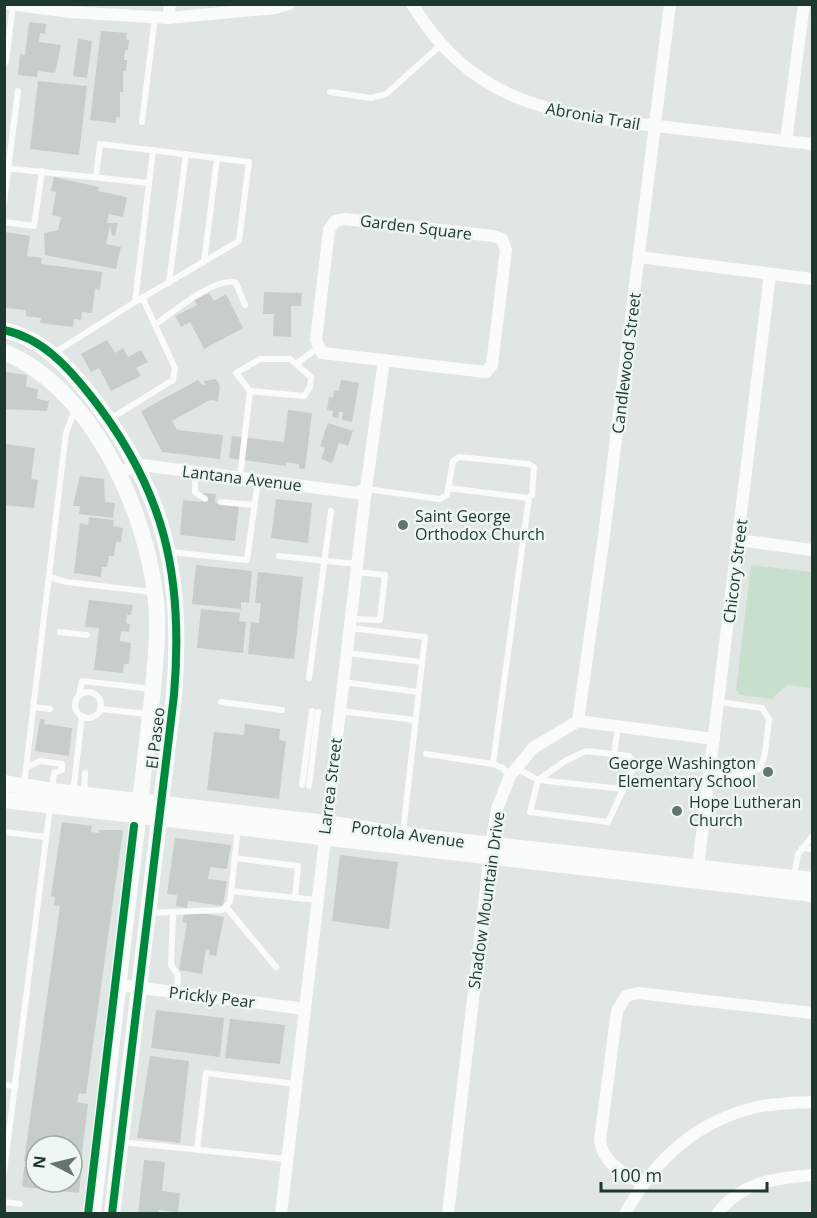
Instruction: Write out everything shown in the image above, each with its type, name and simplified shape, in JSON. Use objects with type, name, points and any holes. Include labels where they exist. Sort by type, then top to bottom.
[{"type":"street","points":[[168,18],[170,4]]},
{"type":"street","points":[[12,5],[70,12],[168,18],[275,8],[289,4]]},
{"type":"street","name":"Abronia Trail","points":[[412,4],[442,44],[477,76],[519,100],[585,118],[813,144]]},
{"type":"street","name":"Candlewood Street","points":[[578,721],[670,4]]},
{"type":"street","points":[[786,141],[804,4]]},
{"type":"street","name":"Garden Square","points":[[345,219],[493,236],[502,239],[506,250],[492,365],[486,372],[322,353],[318,348],[316,340],[329,230],[335,221],[345,219]]},
{"type":"street","points":[[639,257],[813,279]]},
{"type":"street","name":"Chicory Street","points":[[698,867],[770,274]]},
{"type":"street","name":"El Paseo","points":[[4,330],[39,344],[53,354],[109,419],[137,465],[153,499],[169,552],[178,611],[177,663],[164,770],[135,844],[93,1214]]},
{"type":"street","name":"El Paseo","points":[[4,352],[28,362],[76,409],[118,472],[145,541],[158,613],[150,714],[148,913],[112,1214]]},
{"type":"street","name":"Larrea Street","points":[[281,1214],[356,568],[384,360]]},
{"type":"street","name":"Lantana Avenue","points":[[118,472],[137,465],[357,493],[366,489]]},
{"type":"street","points":[[739,540],[813,550]]},
{"type":"street","points":[[158,613],[165,627],[166,651],[177,663]]},
{"type":"street","points":[[578,721],[714,739]]},
{"type":"street","name":"Shadow Mountain Drive","points":[[448,1214],[490,851],[497,809],[513,772],[533,748],[578,721]]},
{"type":"street","name":"Portola Avenue","points":[[4,783],[64,800]]},
{"type":"street","name":"Portola Avenue","points":[[4,800],[64,800],[237,818],[813,894]]},
{"type":"street","name":"Portola Avenue","points":[[325,830],[403,835],[490,851],[698,867],[813,880]]},
{"type":"street","name":"Prickly Pear","points":[[118,985],[139,988],[178,986],[305,1009]]},
{"type":"street","points":[[641,1184],[608,1162],[602,1152],[600,1140],[617,1011],[626,996],[638,993],[813,1013]]},
{"type":"street","points":[[625,1214],[641,1184],[666,1154],[694,1133],[726,1116],[759,1106],[813,1102]]},
{"type":"street","points":[[717,1214],[733,1197],[758,1183],[813,1175]]},
{"type":"lane","points":[[6,62],[12,5]]},
{"type":"lane","points":[[142,122],[154,17]]},
{"type":"lane","points":[[330,92],[371,98],[386,94],[442,44]]},
{"type":"lane","points":[[4,202],[18,91]]},
{"type":"lane","points":[[53,354],[142,297],[239,241],[249,162],[100,144],[96,177]]},
{"type":"lane","points":[[135,302],[153,150]]},
{"type":"lane","points":[[169,283],[186,154]]},
{"type":"lane","points":[[204,262],[217,158]]},
{"type":"lane","points":[[7,168],[149,183]]},
{"type":"lane","points":[[4,222],[34,226],[42,171]]},
{"type":"lane","points":[[155,325],[210,288],[225,282],[236,283],[245,305]]},
{"type":"lane","points":[[109,419],[173,380],[175,368],[142,297]]},
{"type":"lane","points":[[297,363],[318,348]]},
{"type":"lane","points":[[240,477],[250,391],[236,373],[252,361],[275,358],[290,359],[311,377],[310,387],[304,396],[250,391]]},
{"type":"lane","points":[[24,788],[66,433],[76,409]]},
{"type":"lane","points":[[366,489],[440,499],[447,495],[453,461],[459,457],[528,464],[534,467],[493,764]]},
{"type":"lane","points":[[195,472],[195,492],[205,499]]},
{"type":"lane","points":[[169,552],[248,560],[258,480]]},
{"type":"lane","points":[[448,488],[530,497]]},
{"type":"lane","points":[[221,502],[255,506]]},
{"type":"lane","points":[[309,678],[331,511]]},
{"type":"lane","points":[[279,556],[324,561],[385,575],[380,620],[350,623]]},
{"type":"lane","points":[[49,577],[66,582],[155,592]]},
{"type":"lane","points":[[350,623],[425,637],[403,835]]},
{"type":"lane","points":[[60,632],[87,635]]},
{"type":"lane","points":[[346,653],[422,662]]},
{"type":"lane","points":[[79,696],[86,693],[95,694],[100,700],[100,709],[92,719],[82,716],[76,708],[81,681],[153,689]]},
{"type":"lane","points":[[343,682],[418,692]]},
{"type":"lane","points":[[221,702],[282,710]]},
{"type":"lane","points":[[710,772],[747,776],[759,769],[764,758],[769,719],[765,710],[757,707],[718,702]]},
{"type":"lane","points":[[34,707],[50,709]]},
{"type":"lane","points":[[100,709],[150,714]]},
{"type":"lane","points":[[339,711],[415,720]]},
{"type":"lane","points":[[306,785],[315,712]]},
{"type":"lane","points":[[64,800],[82,716]]},
{"type":"lane","points":[[614,754],[618,726]]},
{"type":"lane","points":[[586,751],[629,756],[636,764],[608,822],[530,812],[538,780],[565,761],[586,751]]},
{"type":"lane","points":[[426,754],[493,764],[538,780],[623,789]]},
{"type":"lane","points":[[27,767],[40,761],[62,764],[62,770],[54,773],[64,800]]},
{"type":"lane","points":[[4,1172],[46,837],[64,800],[85,773]]},
{"type":"lane","points":[[148,913],[172,914],[194,910],[222,910],[226,907],[231,891],[237,818]]},
{"type":"lane","points":[[4,832],[46,837]]},
{"type":"lane","points":[[793,878],[798,854],[813,837]]},
{"type":"lane","points":[[802,848],[813,849]]},
{"type":"lane","points":[[235,858],[298,866],[295,898]]},
{"type":"lane","points":[[231,891],[317,900]]},
{"type":"lane","points":[[226,907],[276,967]]},
{"type":"lane","points":[[172,914],[171,965],[175,969],[178,986]]},
{"type":"lane","points":[[197,1150],[206,1074],[296,1084]]},
{"type":"lane","points":[[4,1085],[16,1086]]},
{"type":"lane","points":[[120,1142],[287,1159]]},
{"type":"lane","points":[[4,1202],[20,1204]]},
{"type":"green space","points":[[751,565],[812,572],[812,688],[787,685],[772,699],[740,695],[736,690]]},
{"type":"building","points":[[29,22],[46,24],[45,34],[40,33],[39,42],[61,45],[55,73],[38,71],[37,77],[18,75],[20,54],[25,55]]},
{"type":"building","points":[[101,31],[127,33],[126,39],[129,40],[128,50],[125,50],[124,60],[127,60],[126,71],[123,71],[123,92],[120,92],[120,118],[116,117],[116,123],[90,120]]},
{"type":"building","points":[[78,39],[92,41],[87,78],[73,76]]},
{"type":"building","points":[[38,81],[87,86],[79,155],[30,149]]},
{"type":"building","points":[[54,177],[99,187],[98,191],[127,197],[123,217],[109,214],[107,223],[118,223],[115,235],[112,236],[110,225],[106,244],[121,247],[116,269],[45,255],[44,233],[58,230],[61,217],[52,215],[56,192],[51,191]]},
{"type":"building","points":[[4,232],[30,236],[27,256],[42,258],[41,264],[102,272],[100,290],[95,289],[92,313],[82,312],[81,320],[74,319],[73,327],[40,323],[41,318],[26,316],[26,310],[4,308]]},
{"type":"building","points":[[264,292],[302,293],[301,306],[291,306],[291,337],[273,336],[274,314],[263,314]]},
{"type":"building","points":[[209,293],[214,301],[226,294],[243,328],[204,349],[190,322],[181,327],[175,316],[197,305],[194,300]]},
{"type":"building","points":[[107,340],[115,353],[123,348],[128,357],[141,350],[148,362],[136,368],[141,376],[111,391],[99,368],[91,372],[81,354]]},
{"type":"building","points":[[4,372],[27,375],[26,387],[38,389],[37,399],[49,401],[47,411],[4,409]]},
{"type":"building","points":[[216,379],[220,386],[218,401],[210,400],[172,421],[177,430],[223,435],[220,459],[162,452],[141,411],[198,380],[201,384],[206,385],[204,381]]},
{"type":"building","points":[[341,380],[359,383],[352,422],[342,420],[343,412],[339,412],[338,418],[332,417],[333,411],[327,410],[329,397],[333,398],[334,390],[339,391]]},
{"type":"building","points":[[288,410],[312,413],[305,469],[299,468],[299,464],[286,462],[286,466],[229,458],[232,436],[284,442]]},
{"type":"building","points":[[328,423],[353,431],[348,446],[339,443],[332,463],[321,459],[325,448],[320,446]]},
{"type":"building","points":[[4,444],[35,448],[31,479],[38,480],[34,508],[4,505]]},
{"type":"building","points":[[80,476],[104,479],[105,502],[115,503],[113,518],[79,514],[80,506],[73,506]]},
{"type":"building","points":[[202,493],[216,494],[215,503],[239,506],[235,541],[180,535],[183,500],[201,502]]},
{"type":"building","points":[[276,499],[312,503],[308,543],[271,538]]},
{"type":"building","points":[[89,517],[114,520],[113,526],[123,528],[121,542],[116,542],[114,556],[109,556],[107,567],[102,567],[101,577],[74,573],[80,523],[88,525]]},
{"type":"building","points":[[196,565],[252,571],[249,603],[241,602],[241,609],[192,604]]},
{"type":"building","points":[[258,572],[303,577],[294,659],[248,654],[251,622],[259,623],[261,603],[255,603]]},
{"type":"building","points":[[89,600],[133,605],[131,615],[127,615],[126,623],[130,624],[129,632],[121,631],[120,641],[131,643],[129,664],[124,664],[123,673],[94,670],[99,628],[85,627]]},
{"type":"building","points":[[201,609],[240,613],[239,621],[246,622],[243,653],[197,648]]},
{"type":"building","points":[[40,719],[45,720],[44,724],[72,728],[69,756],[35,751]]},
{"type":"building","points":[[245,724],[280,729],[279,740],[286,741],[279,799],[207,790],[214,732],[244,735]]},
{"type":"building","points":[[62,822],[92,826],[91,832],[123,830],[86,1094],[79,1093],[77,1102],[88,1104],[84,1136],[84,1134],[28,1134],[60,906],[54,905],[55,897],[51,896]]},
{"type":"building","points":[[175,838],[231,845],[227,869],[210,867],[208,879],[227,881],[223,906],[188,901],[187,908],[176,906],[177,895],[167,894]]},
{"type":"building","points":[[340,855],[398,862],[389,929],[332,921]]},
{"type":"building","points":[[185,910],[224,917],[216,956],[209,955],[210,950],[206,949],[202,974],[179,970],[187,923],[182,922]]},
{"type":"building","points":[[156,1010],[224,1018],[220,1057],[151,1048]]},
{"type":"building","points":[[230,1019],[285,1025],[280,1064],[225,1058]]},
{"type":"building","points":[[150,1056],[189,1061],[180,1143],[137,1138]]},
{"type":"building","points":[[144,1160],[165,1162],[162,1191],[180,1193],[178,1212],[159,1210],[158,1214],[138,1214]]},
{"type":"cycle path","points":[[4,330],[30,340],[53,355],[82,384],[116,430],[152,500],[164,536],[172,573],[176,611],[174,695],[112,1214]]},
{"type":"cycle path","points":[[88,1214],[134,826]]},
{"type":"place","name":"Saint George Orthodox Church","points":[[403,525]]},
{"type":"place","name":"George Washington Elementary School","points":[[768,772]]},
{"type":"place","name":"Hope Lutheran Church","points":[[677,811]]}]
